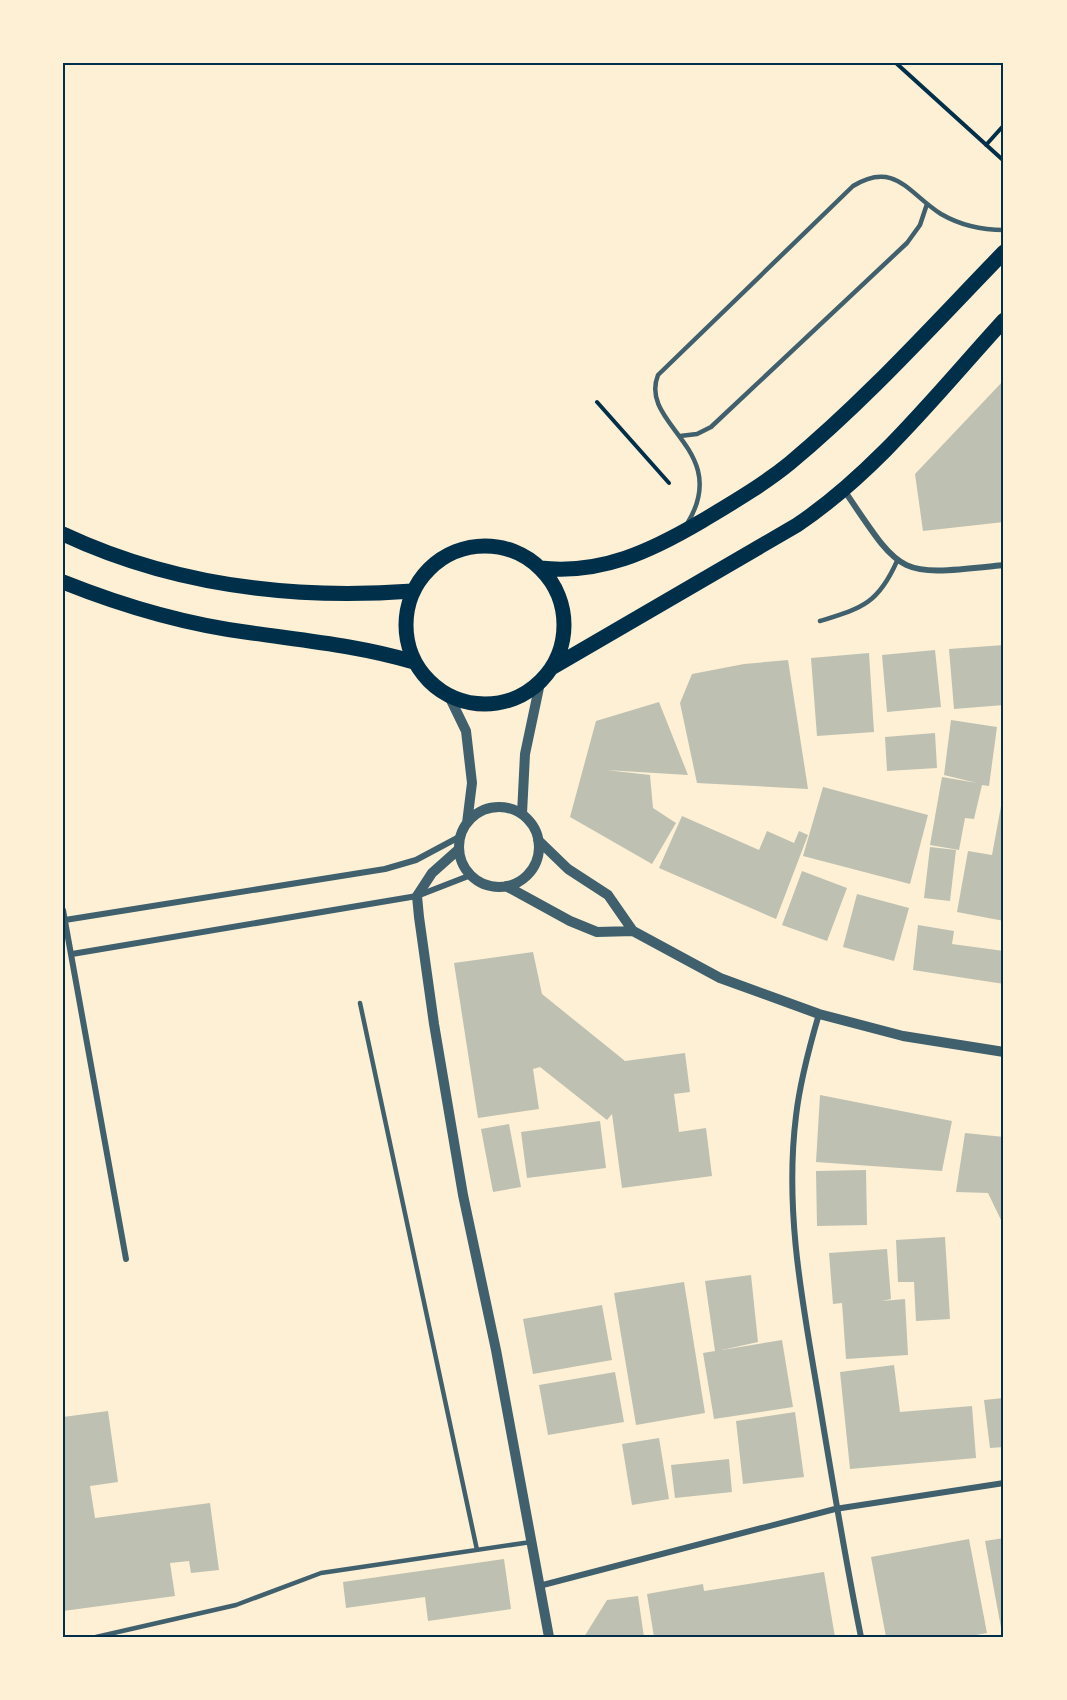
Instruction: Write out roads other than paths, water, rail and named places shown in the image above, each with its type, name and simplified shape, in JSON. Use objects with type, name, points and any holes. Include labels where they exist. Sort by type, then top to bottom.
[{"type":"main road","points":[[540,568],[560,570],[602,567],[622,561],[680,533],[788,464],[849,411],[1004,252]]},
{"type":"main road","points":[[552,667],[797,525],[844,490],[1004,320]]},
{"type":"main road","points":[[63,534],[128,561],[221,585],[317,595],[413,591]]},
{"type":"main road","points":[[471,547],[503,549],[519,554],[540,568],[553,585],[562,605],[564,626],[561,648],[552,667],[540,683],[520,696],[497,703],[473,704],[449,696],[429,682],[414,662],[406,638],[405,622],[413,591],[427,571],[447,556],[471,547]]},
{"type":"main road","points":[[63,582],[141,609],[196,623],[344,644],[414,662]]},
{"type":"street","points":[[844,490],[879,543],[897,561],[914,569],[933,573],[1004,565]]},
{"type":"street","points":[[522,814],[525,754],[540,683]]},
{"type":"street","points":[[449,696],[466,731],[472,783],[467,823],[461,836],[460,859],[471,875],[494,886],[506,886],[518,882],[532,869],[538,852],[538,840],[530,821],[522,814],[498,807],[475,815],[467,823]]},
{"type":"street","points":[[65,920],[385,869],[416,860],[461,836]]},
{"type":"street","points":[[538,840],[568,869],[608,895],[633,930],[720,978],[819,1014],[903,1036],[1004,1052]]},
{"type":"street","points":[[459,849],[432,873],[417,896],[434,1024],[463,1195],[496,1350],[549,1637]]},
{"type":"street","points":[[72,954],[417,896],[471,875]]},
{"type":"street","points":[[506,886],[570,921],[597,932],[633,930]]},
{"type":"street","points":[[63,910],[126,1259]]},
{"type":"street","points":[[819,1014],[803,1070],[796,1116],[792,1168],[793,1215],[800,1293],[835,1509],[861,1637]]},
{"type":"street","points":[[539,1586],[835,1509],[1004,1483]]},
{"type":"lane","points":[[680,533],[695,511],[700,485],[695,459],[656,402],[654,383],[657,375],[853,186],[875,176],[887,177],[909,187],[927,204],[958,222],[973,227],[1004,230]]},
{"type":"lane","points":[[680,435],[697,434],[711,427],[899,251],[914,234],[927,204]]},
{"type":"lane","points":[[820,621],[861,608],[883,588],[897,561]]},
{"type":"lane","points":[[360,1003],[477,1550]]},
{"type":"lane","points":[[96,1637],[236,1605],[321,1573],[531,1542]]}]
